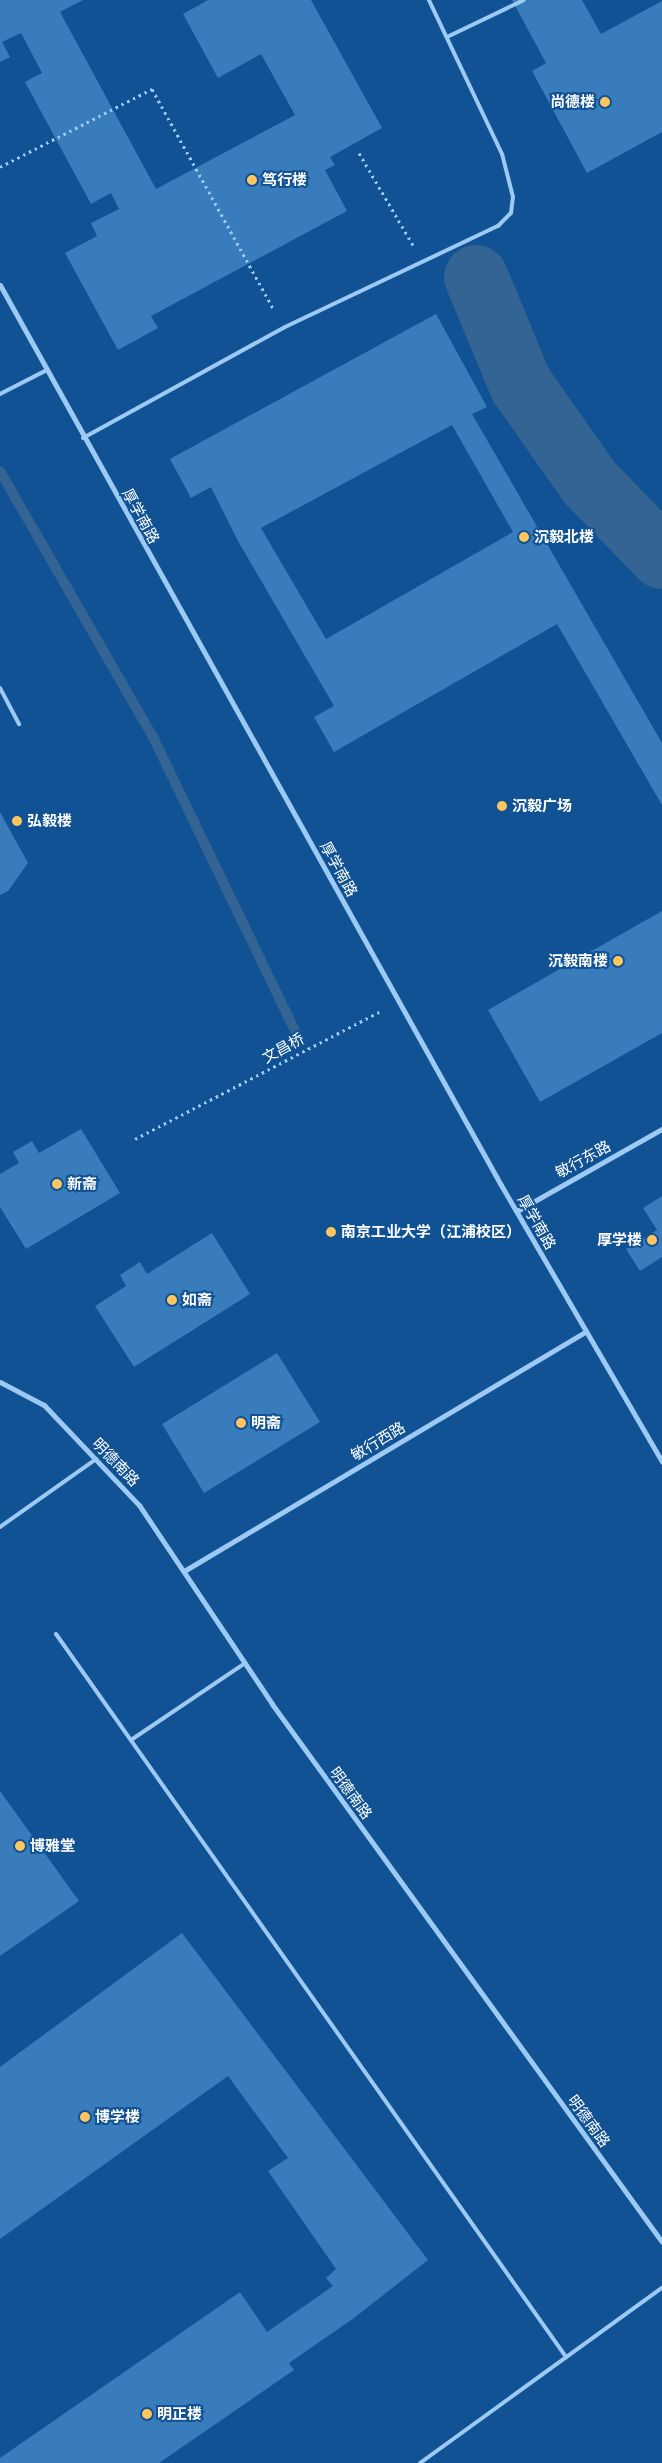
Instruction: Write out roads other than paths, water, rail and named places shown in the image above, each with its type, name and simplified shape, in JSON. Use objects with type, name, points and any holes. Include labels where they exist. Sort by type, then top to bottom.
[{"type":"street","name":"厚学南路","points":[[0,285],[82,438],[400,1001],[516,1211],[662,1462]]},
{"type":"street","name":"敏行东路","points":[[516,1211],[662,1129]]},
{"type":"street","name":"敏行西路","points":[[184,1571],[586,1332]]},
{"type":"street","name":"明德南路","points":[[0,1382],[44,1406],[139,1505],[244,1663],[495,2014],[662,2242]]},
{"type":"lane","points":[[82,438],[285,327],[498,226],[511,213],[513,198],[502,154],[429,0]]},
{"type":"lane","points":[[447,37],[524,0]]},
{"type":"lane","points":[[0,394],[47,370]]},
{"type":"lane","points":[[0,688],[18,724]]},
{"type":"lane","points":[[0,1527],[96,1460]]},
{"type":"lane","points":[[56,1634],[566,2357]]},
{"type":"lane","points":[[131,1740],[244,1663]]},
{"type":"lane","points":[[420,2463],[662,2288]]},
{"type":"waterway","points":[[476,277],[521,385],[590,483],[662,557]]},
{"type":"waterway","points":[[0,471],[152,735],[298,1037]]},
{"type":"place","name":"尚德楼","points":[[605,102]]},
{"type":"place","name":"笃行楼","points":[[252,180]]},
{"type":"place","name":"沉毅北楼","points":[[524,537]]},
{"type":"place","name":"沉毅广场","points":[[502,806]]},
{"type":"place","name":"弘毅楼","points":[[17,821]]},
{"type":"place","name":"沉毅南楼","points":[[618,961]]},
{"type":"place","name":"新斋","points":[[57,1184]]},
{"type":"place","name":"南京工业大学（江浦校区）","points":[[331,1232]]},
{"type":"place","name":"厚学楼","points":[[652,1240]]},
{"type":"place","name":"如斋","points":[[172,1300]]},
{"type":"place","name":"明斋","points":[[241,1423]]},
{"type":"place","name":"博雅堂","points":[[20,1846]]},
{"type":"place","name":"博学楼","points":[[85,2117]]},
{"type":"place","name":"明正楼","points":[[147,2414]]}]
